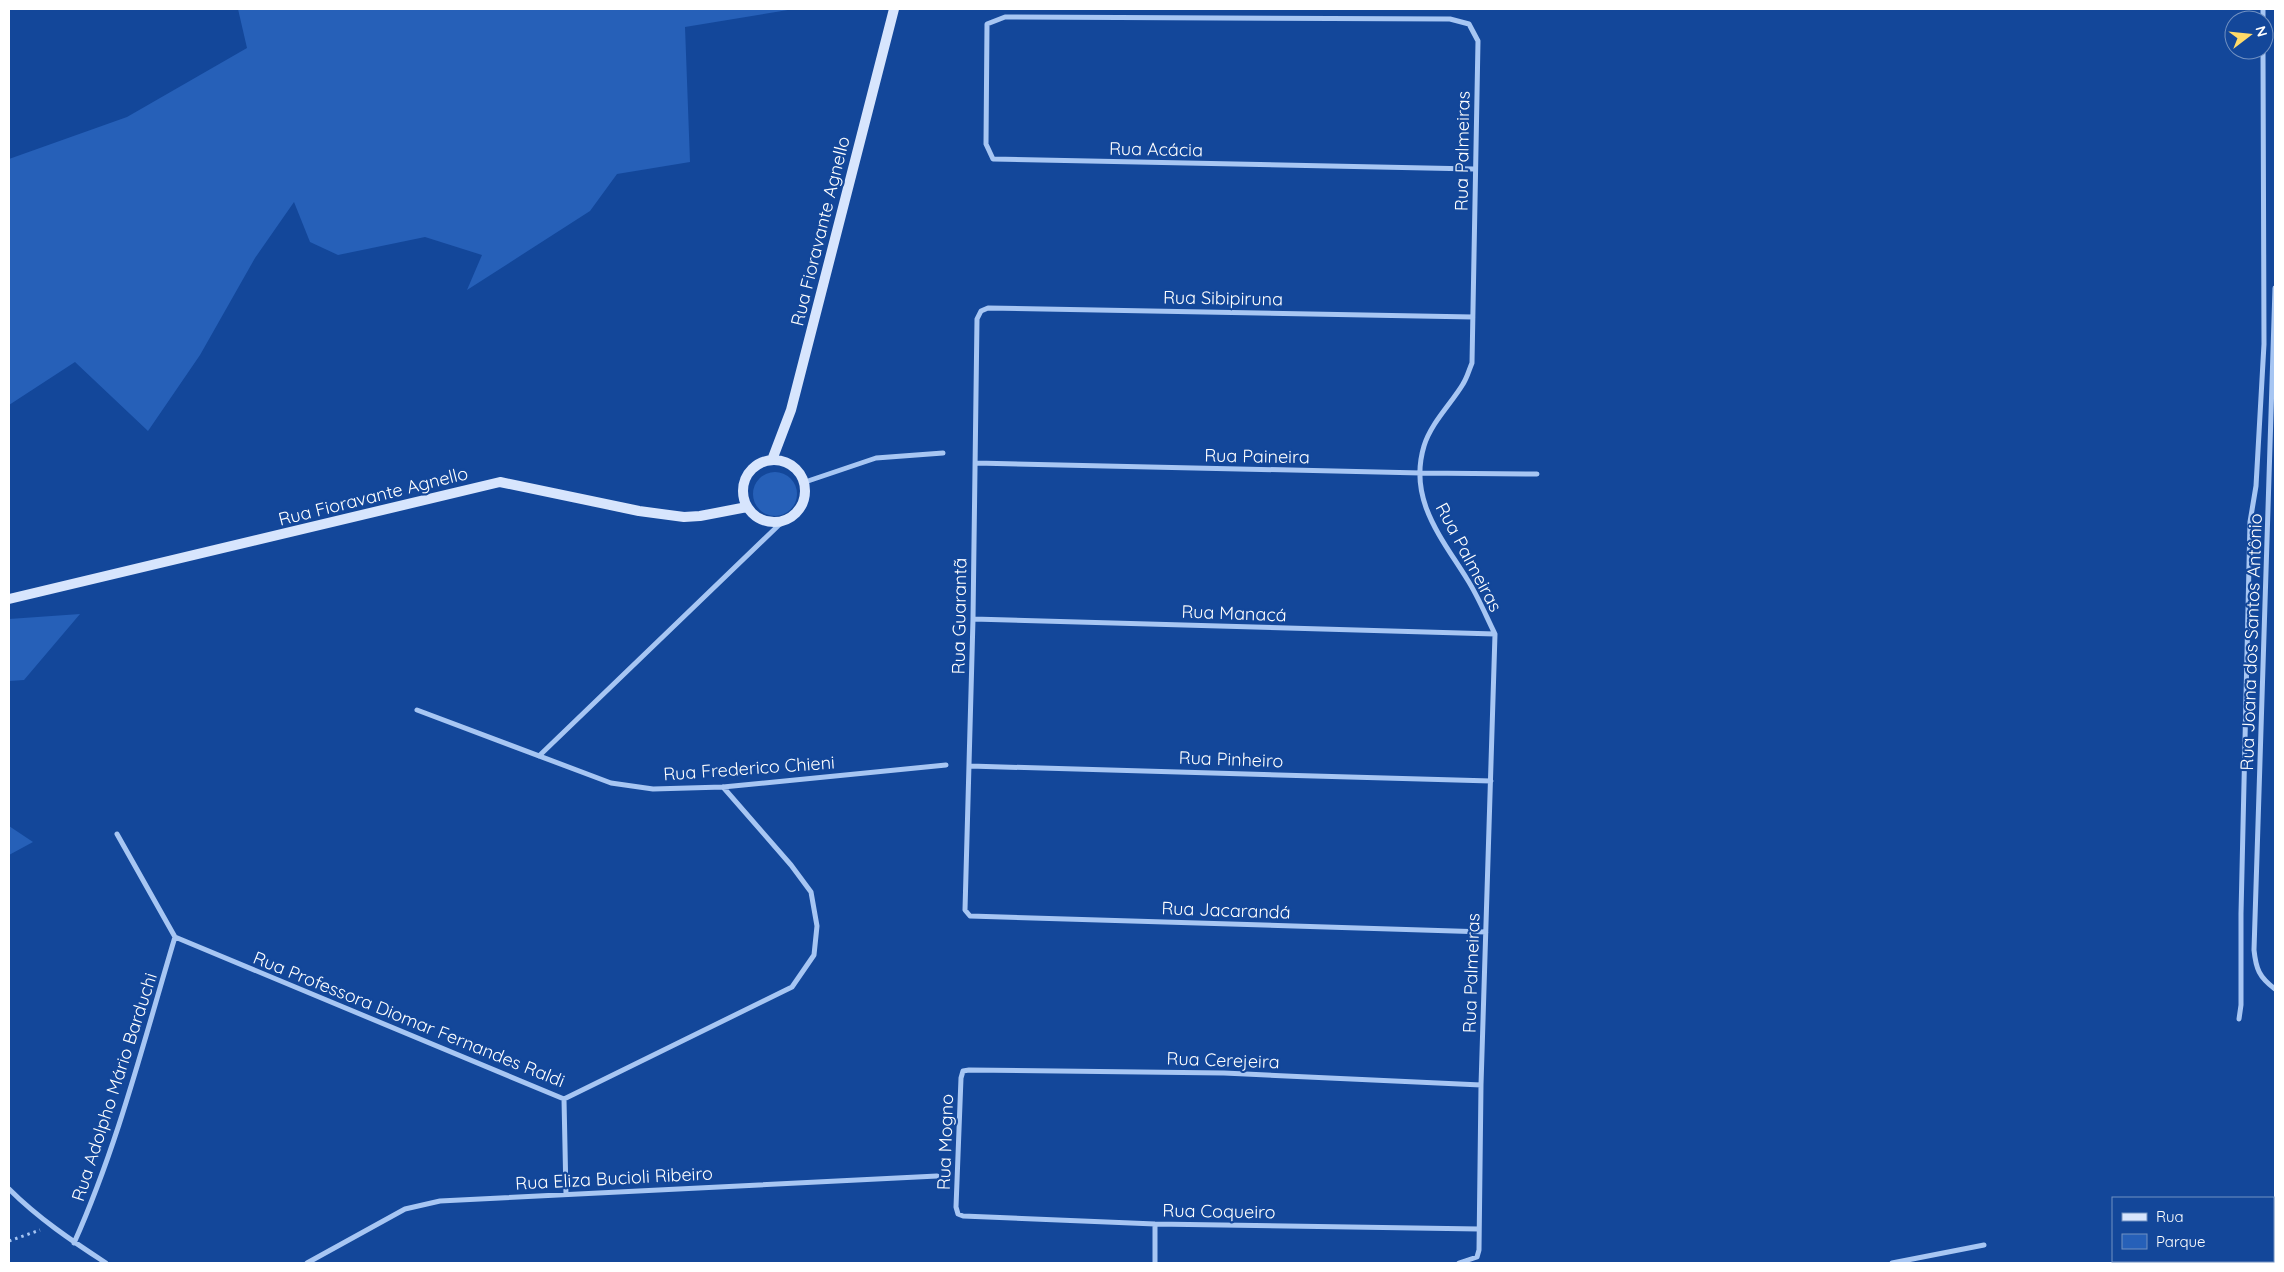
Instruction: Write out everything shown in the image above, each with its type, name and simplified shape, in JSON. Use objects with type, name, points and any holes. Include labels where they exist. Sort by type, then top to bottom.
[{"type":"main road","name":"Rua Fioravante Agnello","points":[[772,460],[791,410],[894,9]]},
{"type":"main road","points":[[772,460],[783,461],[792,465],[805,482],[806,492],[800,511],[782,522],[762,521],[753,515],[743,497],[743,486],[746,476],[758,465],[772,460]]},
{"type":"main road","name":"Rua Fioravante Agnello","points":[[9,599],[500,482],[639,511],[684,517],[700,516],[747,507]]},
{"type":"street","name":"Rua Palmeiras","points":[[1005,17],[1450,19],[1469,24],[1478,41],[1474,169],[1472,363],[1464,383],[1432,428],[1424,446],[1421,473],[1421,490],[1427,515],[1469,581],[1495,634],[1479,1250],[1477,1257],[1459,1263]]},
{"type":"street","name":"Rua Acácia","points":[[1005,17],[987,24],[986,144],[993,159],[1474,169]]},
{"type":"street","points":[[2239,1019],[2241,1005],[2241,914],[2250,522],[2256,486],[2264,344],[2263,60]]},
{"type":"street","name":"Rua Joana dos Santos Antônio","points":[[2275,288],[2254,950],[2256,968],[2268,984],[2275,989]]},
{"type":"street","name":"Rua Sibipiruna","points":[[977,318],[981,311],[988,308],[1473,317]]},
{"type":"street","name":"Rua Guarantã","points":[[966,914],[976,463],[977,318]]},
{"type":"street","points":[[805,482],[876,458],[943,454]]},
{"type":"street","name":"Rua Paineira","points":[[976,463],[1537,474]]},
{"type":"street","points":[[539,756],[782,522]]},
{"type":"street","name":"Rua Manacá","points":[[973,619],[1495,634]]},
{"type":"street","name":"Rua Frederico Chieni","points":[[417,710],[611,783],[653,789],[723,787],[946,765]]},
{"type":"street","name":"Rua Pinheiro","points":[[970,766],[1491,781]]},
{"type":"street","name":"Rua Professora Diomar Fernandes Raldi","points":[[175,937],[564,1099],[792,987],[814,955],[817,926],[811,892],[791,865],[723,787]]},
{"type":"street","points":[[118,834],[175,937]]},
{"type":"street","name":"Rua Jacarandá","points":[[966,914],[970,916],[1486,932]]},
{"type":"street","name":"Rua Adolpho Mário Barduchi","points":[[74,1243],[109,1158],[175,937]]},
{"type":"street","name":"Rua Cerejeira","points":[[963,1072],[969,1070],[1224,1073],[1482,1084]]},
{"type":"street","name":"Rua Mogno","points":[[958,1214],[956,1207],[961,1078],[963,1072]]},
{"type":"street","points":[[564,1099],[566,1194]]},
{"type":"street","name":"Rua Eliza Bucioli Ribeiro","points":[[307,1263],[405,1209],[440,1200],[937,1176]]},
{"type":"street","points":[[9,1189],[74,1243],[106,1263]]},
{"type":"street","name":"Rua Coqueiro","points":[[958,1214],[963,1216],[1155,1224],[1479,1229]]},
{"type":"street","points":[[1155,1224],[1155,1263]]},
{"type":"street","points":[[1892,1263],[1984,1245]]},
{"type":"path","points":[[9,1241],[52,1225]]},
{"type":"green space","points":[[238,9],[794,9],[685,27],[690,162],[617,174],[590,211],[467,290],[482,255],[425,237],[338,255],[310,242],[294,202],[255,258],[200,355],[148,431],[75,362],[9,405],[9,159],[127,117],[247,48]]},
{"type":"green space","points":[[779,472],[791,478],[796,485],[796,503],[791,510],[784,515],[771,516],[763,513],[756,506],[753,490],[756,482],[763,475]]},
{"type":"green space","points":[[80,614],[24,680],[9,681],[9,619]]},
{"type":"green space","points":[[9,826],[33,842],[9,855]]}]
